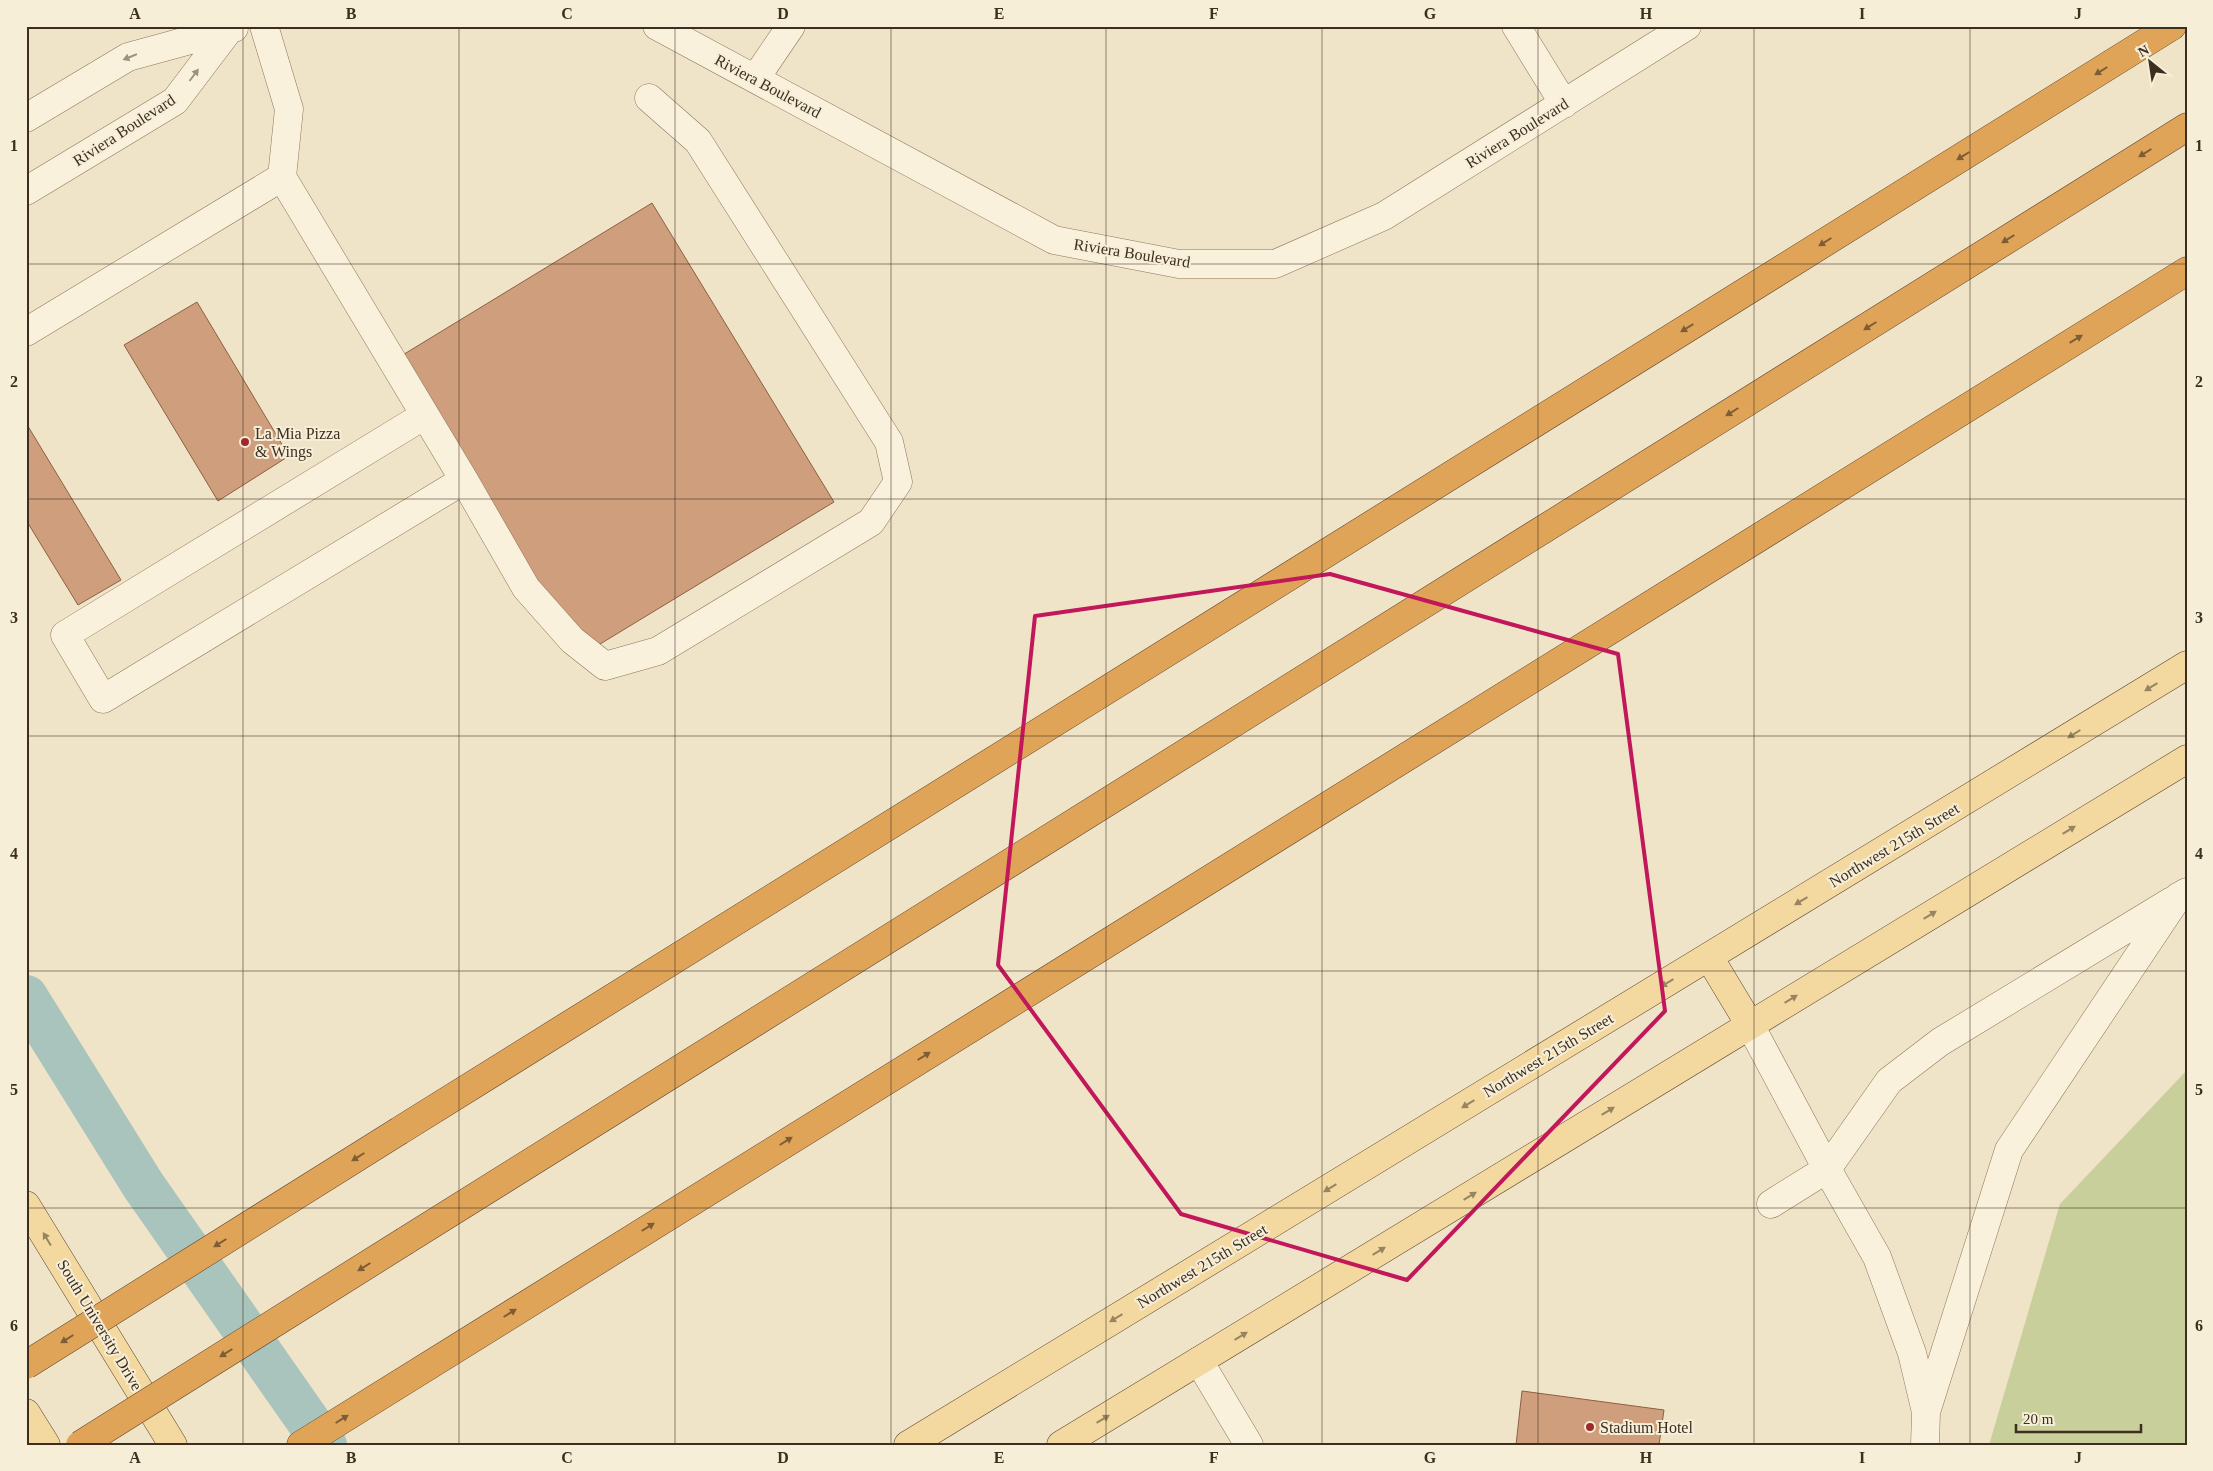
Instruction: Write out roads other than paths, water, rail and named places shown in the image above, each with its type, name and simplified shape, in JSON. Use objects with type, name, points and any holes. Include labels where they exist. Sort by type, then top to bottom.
[{"type":"highway","points":[[26,1365],[2172,26]]},
{"type":"highway","points":[[80,1445],[2187,127]]},
{"type":"highway","points":[[301,1445],[2187,271]]},
{"type":"main road","name":"Northwest 215th Street","points":[[908,1445],[2187,665]]},
{"type":"main road","points":[[1061,1445],[2187,759]]},
{"type":"main road","points":[[1709,957],[1750,1025]]},
{"type":"main road","name":"South University Drive","points":[[26,1204],[173,1445]]},
{"type":"main road","points":[[26,1413],[46,1445]]},
{"type":"street","points":[[264,26],[289,109],[282,177],[464,480],[526,588],[572,640],[605,666],[658,651],[871,522],[898,482],[889,442],[698,141],[649,98]]},
{"type":"street","name":"Riviera Boulevard","points":[[657,26],[1054,240],[1179,264],[1275,264],[1384,216],[1687,26]]},
{"type":"street","points":[[755,79],[791,26]]},
{"type":"street","points":[[1516,26],[1564,104]]},
{"type":"street","name":"Riviera Boulevard","points":[[26,118],[128,57],[231,28]]},
{"type":"street","name":"Riviera Boulevard","points":[[26,191],[174,100],[231,28]]},
{"type":"street","points":[[26,332],[282,177]]},
{"type":"street","points":[[425,415],[65,635],[103,699],[464,480]]},
{"type":"street","points":[[1771,1204],[1827,1169],[1889,1082],[1940,1042],[2182,894]]},
{"type":"street","points":[[1926,1412],[2009,1150],[2182,894]]},
{"type":"street","points":[[1750,1025],[1827,1169],[1877,1256],[1912,1353],[1926,1412],[1925,1445]]},
{"type":"street","points":[[1199,1361],[1249,1445]]},
{"type":"waterway","points":[[26,997],[143,1185],[325,1445]]},
{"type":"place","name":"La Mia Pizza & Wings","points":[[245,442]]},
{"type":"place","name":"Stadium Hotel","points":[[1590,1427]]}]
